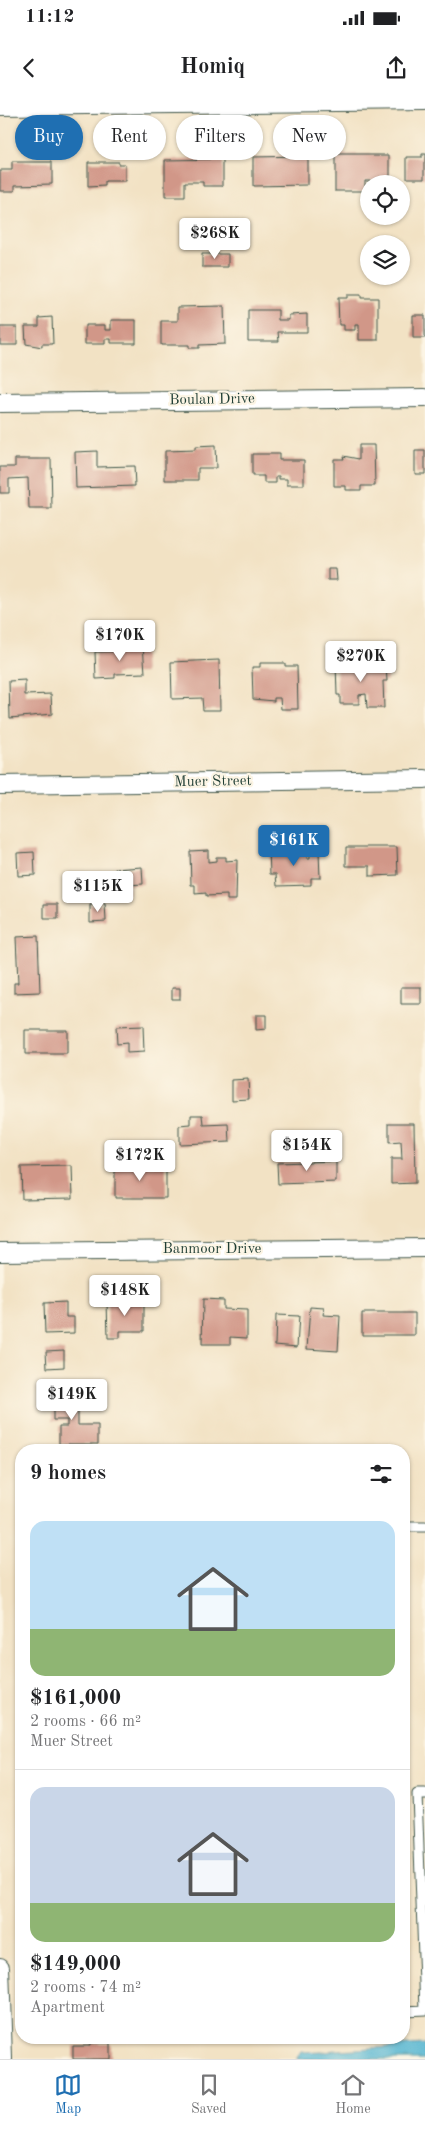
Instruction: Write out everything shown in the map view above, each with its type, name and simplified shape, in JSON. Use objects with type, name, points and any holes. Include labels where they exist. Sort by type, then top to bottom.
[{"type":"street","points":[[0,106],[425,100]]},
{"type":"street","name":"Boulan Drive","points":[[0,402],[425,398]]},
{"type":"street","name":"Muer Street","points":[[0,785],[425,779]]},
{"type":"street","name":"Banmoor Drive","points":[[0,1252],[425,1248]]},
{"type":"street","points":[[0,1967],[3,2059]]},
{"type":"lane","points":[[410,1528],[425,1527]]},
{"type":"lane","points":[[410,2011],[425,2010],[417,1794],[425,1794]]},
{"type":"water","points":[[425,2045],[425,2059],[297,2059],[302,2052]]},
{"type":"building","points":[[422,154],[425,154],[425,178],[410,178],[410,175],[407,175],[407,157],[422,157]]},
{"type":"building","points":[[346,155],[390,155],[390,175],[360,175],[360,191],[335,191],[335,160],[346,160]]},
{"type":"building","points":[[263,157],[273,157],[273,160],[307,160],[307,185],[253,186],[253,160],[263,160]]},
{"type":"building","points":[[166,160],[223,160],[223,186],[203,186],[203,182],[185,182],[185,197],[165,197]]},
{"type":"building","points":[[12,162],[52,162],[52,184],[15,185],[15,191],[0,191],[0,170],[12,170]]},
{"type":"building","points":[[88,162],[118,162],[118,164],[125,164],[125,182],[105,182],[105,186],[88,187]]},
{"type":"building","points":[[202,254],[228,254],[228,267],[202,267]]},
{"type":"building","points":[[347,295],[361,295],[361,298],[378,298],[378,340],[359,340],[359,325],[355,325],[355,330],[344,330],[344,325],[339,325],[338,298],[347,298]]},
{"type":"building","points":[[224,306],[225,344],[199,345],[199,348],[189,348],[189,345],[161,345],[161,321],[178,321],[178,307]]},
{"type":"building","points":[[248,310],[278,310],[278,320],[289,320],[289,315],[307,314],[307,332],[278,332],[279,341],[248,341]]},
{"type":"building","points":[[413,315],[425,315],[425,338],[413,338]]},
{"type":"building","points":[[52,317],[53,344],[42,344],[42,347],[26,344],[25,326],[39,326],[39,318]]},
{"type":"building","points":[[111,320],[136,320],[136,343],[111,343],[111,339],[105,339],[105,344],[85,344],[85,325],[105,325],[105,330],[111,330]]},
{"type":"building","points":[[0,327],[17,327],[17,345],[0,345]]},
{"type":"building","points":[[359,445],[374,445],[375,486],[361,486],[361,490],[346,490],[346,486],[334,486],[334,459],[344,459],[343,456],[359,459]]},
{"type":"building","points":[[215,446],[216,468],[198,468],[198,480],[165,480],[165,451],[195,450],[195,447]]},
{"type":"building","points":[[97,451],[97,467],[134,466],[135,486],[76,488],[75,452]]},
{"type":"building","points":[[415,451],[425,451],[425,474],[415,474]]},
{"type":"building","points":[[252,454],[279,454],[279,460],[304,460],[304,485],[287,485],[287,479],[279,479],[279,476],[276,476],[276,483],[264,483],[264,476],[252,476]]},
{"type":"building","points":[[15,459],[51,459],[52,509],[29,509],[28,478],[9,479],[9,493],[0,493],[0,467],[15,467]]},
{"type":"building","points":[[328,569],[336,569],[337,580],[328,580]]},
{"type":"building","points":[[143,644],[145,673],[115,674],[115,678],[96,679],[95,652],[130,651],[130,645]]},
{"type":"building","points":[[219,660],[220,710],[203,710],[202,698],[172,699],[171,662]]},
{"type":"building","points":[[382,661],[382,665],[386,665],[387,681],[383,681],[384,708],[367,708],[366,694],[359,695],[359,704],[340,704],[340,695],[337,695],[336,663]]},
{"type":"building","points":[[260,663],[285,663],[285,666],[297,666],[298,709],[281,709],[280,698],[274,698],[274,701],[253,699],[252,667],[260,667]]},
{"type":"building","points":[[25,680],[25,695],[51,694],[52,714],[10,718],[9,681]]},
{"type":"building","points":[[346,847],[397,847],[398,875],[370,876],[370,866],[346,866]]},
{"type":"building","points":[[290,848],[290,852],[307,851],[307,859],[310,859],[310,852],[319,852],[320,878],[311,878],[311,885],[277,886],[276,874],[270,874],[269,849]]},
{"type":"building","points":[[208,850],[208,862],[216,861],[216,857],[226,857],[226,861],[237,860],[236,900],[227,900],[227,895],[206,896],[206,893],[195,894],[195,885],[191,885],[190,851]]},
{"type":"building","points":[[34,852],[35,875],[18,876],[17,853]]},
{"type":"building","points":[[142,867],[143,884],[128,885],[128,894],[115,894],[115,869]]},
{"type":"building","points":[[44,904],[58,904],[58,919],[44,919]]},
{"type":"building","points":[[105,904],[106,921],[90,922],[90,905]]},
{"type":"building","points":[[38,936],[40,992],[14,993],[14,983],[18,983],[16,937]]},
{"type":"building","points":[[401,987],[421,987],[421,1004],[401,1004]]},
{"type":"building","points":[[172,988],[180,988],[180,999],[172,999]]},
{"type":"building","points":[[256,1015],[266,1015],[266,1029],[256,1030]]},
{"type":"building","points":[[143,1026],[144,1052],[127,1053],[127,1043],[117,1044],[116,1027]]},
{"type":"building","points":[[25,1030],[67,1030],[67,1054],[25,1054]]},
{"type":"building","points":[[248,1079],[249,1099],[232,1100],[232,1080]]},
{"type":"building","points":[[191,1115],[203,1115],[204,1125],[229,1124],[230,1142],[179,1144],[179,1126],[191,1125]]},
{"type":"building","points":[[389,1123],[414,1123],[415,1183],[391,1184],[391,1159],[402,1159],[401,1142],[389,1143]]},
{"type":"building","points":[[336,1161],[336,1182],[278,1184],[277,1163]]},
{"type":"building","points":[[72,1166],[73,1198],[22,1199],[21,1167]]},
{"type":"building","points":[[115,1166],[166,1166],[166,1198],[115,1198]]},
{"type":"building","points":[[203,1299],[223,1300],[223,1309],[247,1310],[247,1338],[230,1337],[230,1344],[202,1344]]},
{"type":"building","points":[[144,1300],[144,1331],[120,1331],[120,1338],[108,1338],[107,1301]]},
{"type":"building","points":[[66,1302],[66,1317],[74,1317],[74,1333],[45,1334],[44,1303]]},
{"type":"building","points":[[310,1307],[324,1308],[323,1315],[340,1316],[338,1351],[307,1349]]},
{"type":"building","points":[[362,1313],[415,1313],[415,1335],[362,1335]]},
{"type":"building","points":[[276,1315],[299,1316],[297,1347],[275,1345]]},
{"type":"building","points":[[64,1350],[64,1367],[47,1368],[46,1351]]},
{"type":"building","points":[[53,1390],[62,1390],[62,1393],[78,1393],[78,1425],[98,1425],[98,1444],[59,1444],[59,1426],[67,1426],[67,1420],[53,1420]]},
{"type":"building","points":[[90,2044],[110,2044],[110,2059],[73,2059],[73,2046],[90,2046]]}]
